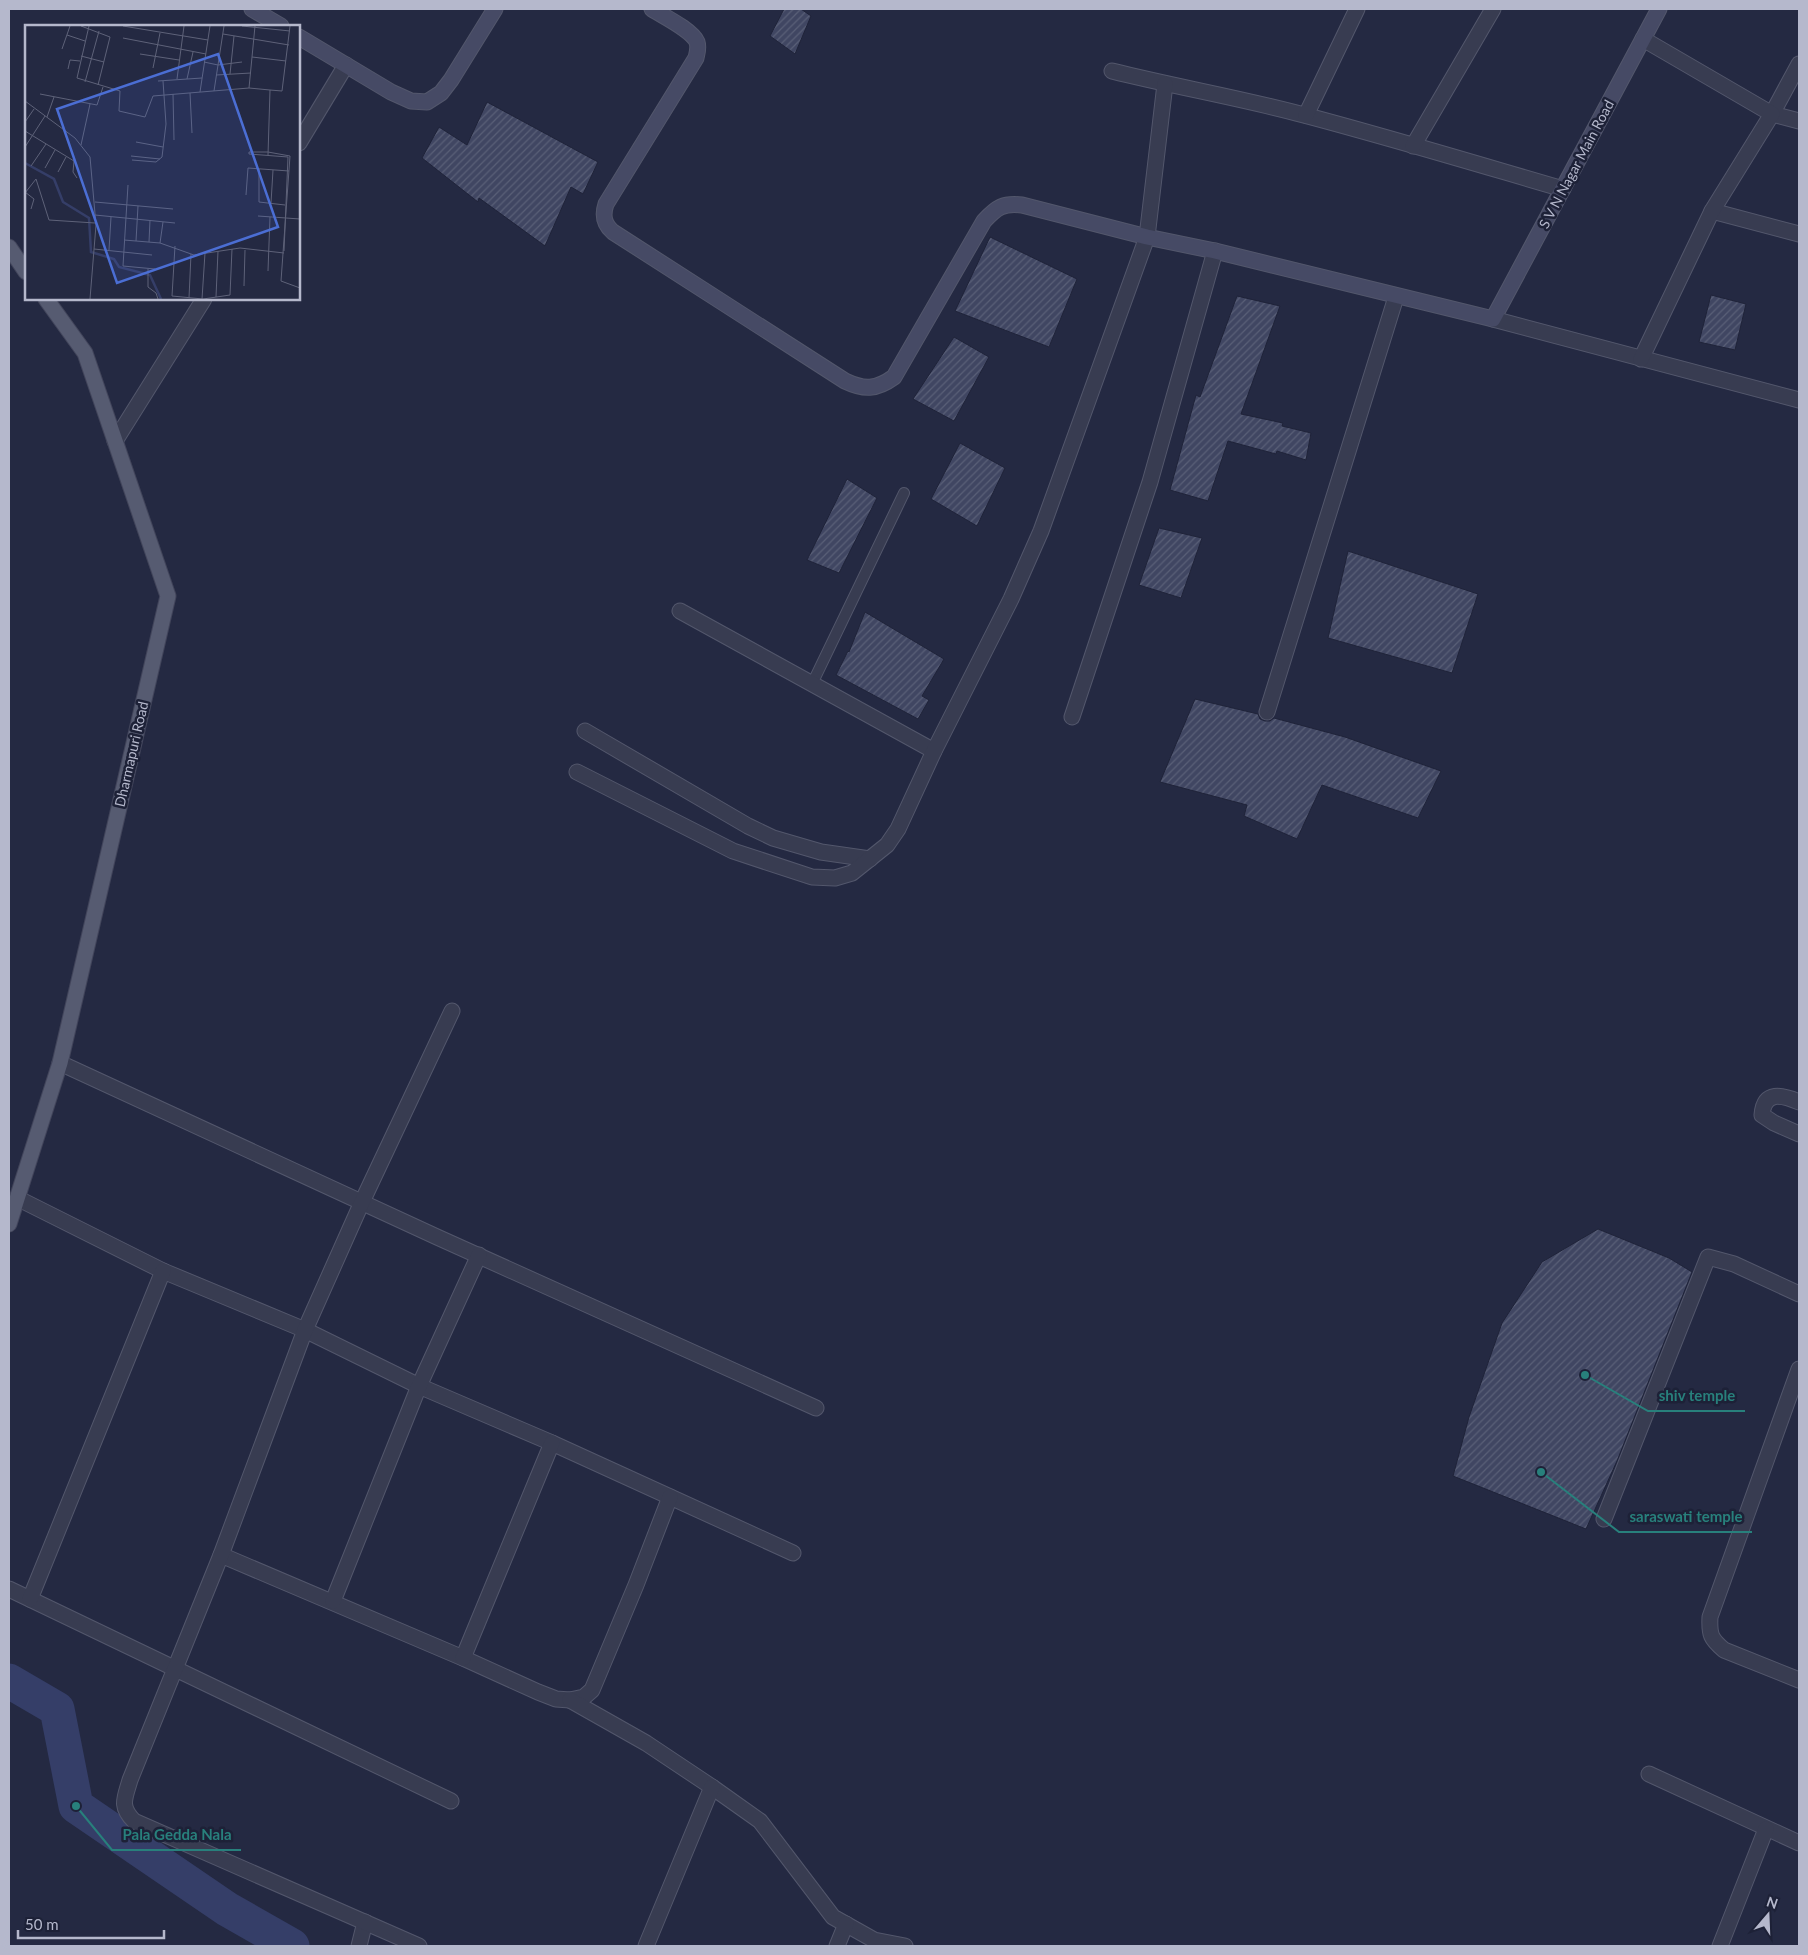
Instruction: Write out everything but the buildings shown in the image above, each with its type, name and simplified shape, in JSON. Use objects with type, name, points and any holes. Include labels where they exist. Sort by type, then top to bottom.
[{"type":"main road","points":[[9,248],[25,271]]},
{"type":"main road","name":"Dharmapuri Road","points":[[9,1224],[60,1063],[168,596],[85,353],[47,300]]},
{"type":"street","points":[[252,9],[279,25]]},
{"type":"street","points":[[300,38],[391,92],[411,102],[427,102],[440,93],[451,80],[495,9]]},
{"type":"street","points":[[652,9],[689,33],[696,41],[698,50],[693,66],[606,204],[603,213],[607,226],[613,232],[858,387],[870,388],[883,385],[894,377],[984,221],[994,210],[1007,204],[1022,204],[1147,237],[1215,251],[1396,297],[1493,319],[1799,400]]},
{"type":"street","points":[[1306,115],[1357,9]]},
{"type":"street","points":[[1412,146],[1493,9]]},
{"type":"street","name":"S V N Nagar Main Road","points":[[1493,319],[1659,9]]},
{"type":"street","points":[[1643,39],[1772,114],[1799,121]]},
{"type":"street","points":[[1641,359],[1712,211],[1772,114],[1799,64]]},
{"type":"street","points":[[300,141],[346,65]]},
{"type":"street","points":[[1112,71],[1306,115],[1563,190]]},
{"type":"street","points":[[577,772],[733,852],[812,877],[834,878],[852,873],[886,845],[898,829],[1042,532],[1147,237],[1165,84]]},
{"type":"street","points":[[1712,211],[1799,234]]},
{"type":"street","points":[[1072,717],[1150,482],[1215,251]]},
{"type":"street","points":[[1267,712],[1396,297]]},
{"type":"street","points":[[115,441],[203,300]]},
{"type":"street","points":[[680,610],[934,752]]},
{"type":"street","points":[[585,731],[748,826],[773,838],[820,852],[870,859]]},
{"type":"street","points":[[419,1946],[134,1821],[127,1814],[123,1806],[130,1780],[222,1555],[305,1330],[362,1202],[452,1011]]},
{"type":"street","points":[[60,1063],[816,1408]]},
{"type":"street","points":[[1799,1102],[1778,1095],[1770,1098],[1762,1107],[1762,1115],[1774,1123],[1799,1134]]},
{"type":"street","points":[[17,1198],[163,1271],[305,1330],[419,1386],[793,1552]]},
{"type":"street","points":[[333,1601],[419,1386],[479,1255]]},
{"type":"street","points":[[1604,1519],[1708,1257],[1734,1264],[1799,1294]]},
{"type":"street","points":[[30,1599],[163,1271]]},
{"type":"street","points":[[1799,1369],[1710,1618],[1710,1632],[1714,1642],[1724,1650],[1799,1680]]},
{"type":"street","points":[[463,1658],[552,1444]]},
{"type":"street","points":[[222,1555],[333,1601],[538,1692],[570,1700],[584,1697],[592,1690],[670,1497]]},
{"type":"street","points":[[9,1589],[451,1801]]},
{"type":"street","points":[[570,1700],[646,1743],[760,1821],[833,1917],[874,1940],[905,1946]]},
{"type":"street","points":[[1649,1774],[1799,1843]]},
{"type":"street","points":[[646,1946],[712,1787]]},
{"type":"street","points":[[1720,1946],[1766,1829]]},
{"type":"street","points":[[359,1946],[365,1922]]},
{"type":"street","points":[[837,1946],[846,1924]]},
{"type":"lane","points":[[812,684],[904,493]]},
{"type":"waterway","points":[[9,1681],[57,1709],[76,1806],[227,1909],[292,1946]]},
{"type":"place","name":"shiv temple","points":[[1585,1375]]},
{"type":"place","name":"saraswati temple","points":[[1541,1472]]},
{"type":"place","name":"Pala Gedda Nala","points":[[76,1806]]}]
